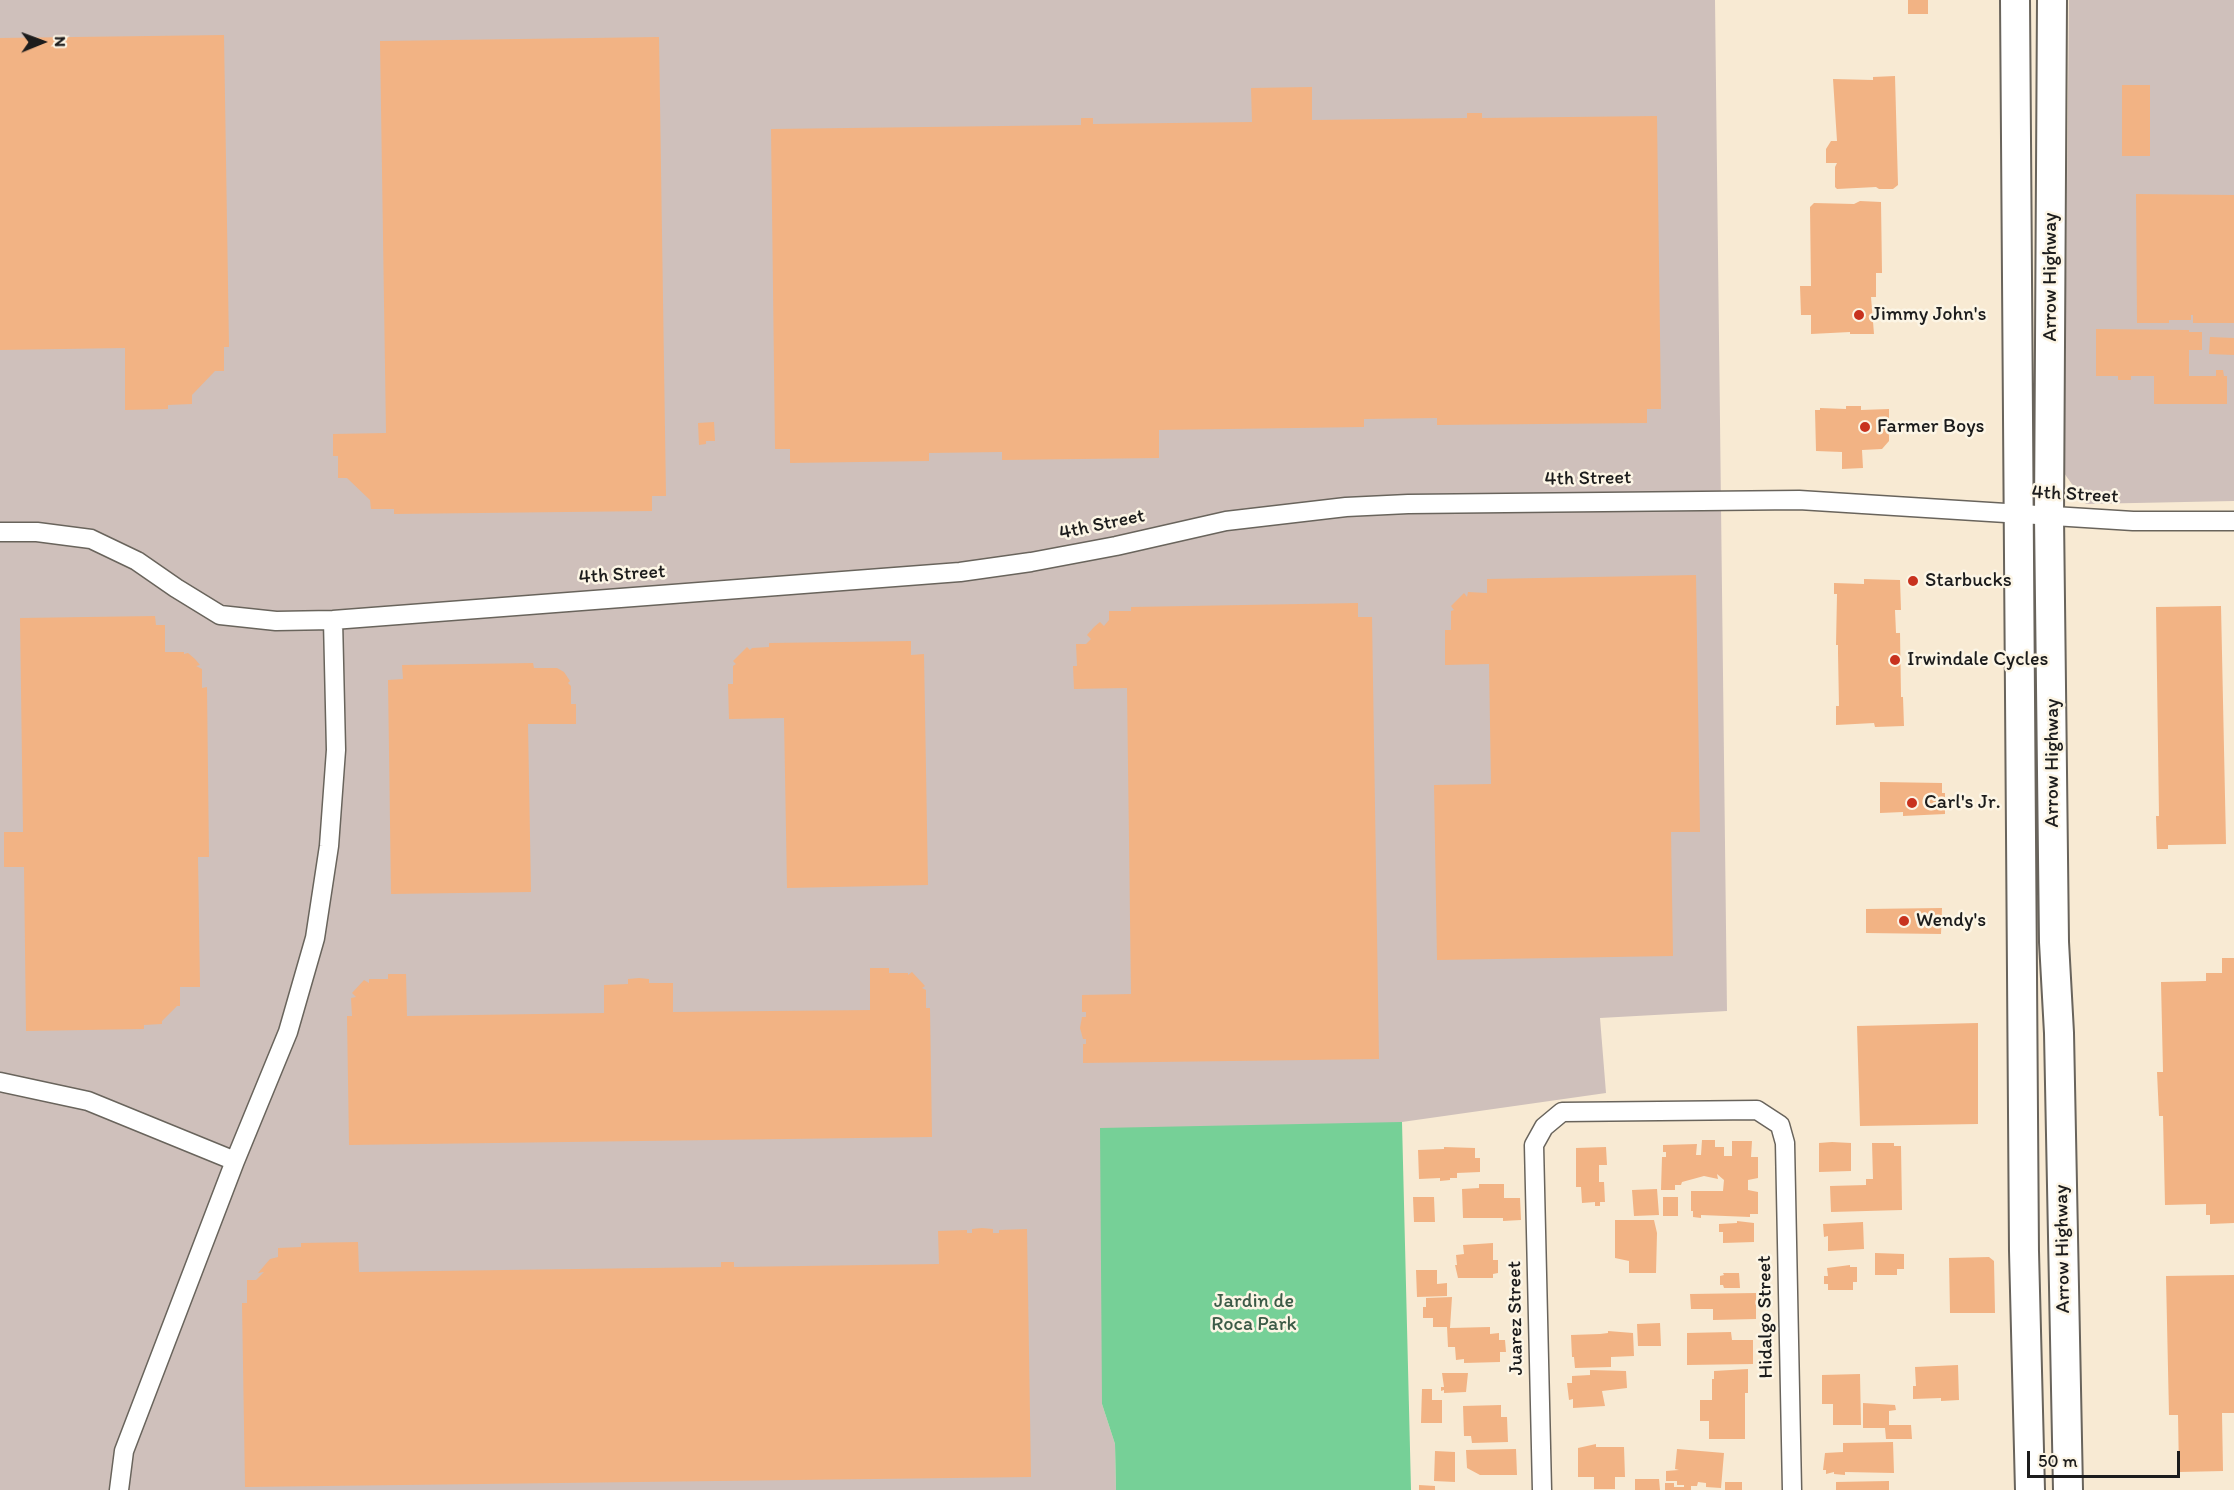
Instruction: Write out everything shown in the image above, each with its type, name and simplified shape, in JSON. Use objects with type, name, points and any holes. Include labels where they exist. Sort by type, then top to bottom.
[{"type":"main road","name":"Arrow Highway","points":[[2015,0],[2024,1251],[2030,1490]]},
{"type":"main road","name":"Arrow Highway","points":[[2052,0],[2049,516],[2054,942],[2059,1044],[2068,1490]]},
{"type":"street","name":"4th Street","points":[[0,532],[37,532],[91,539],[137,561],[220,615],[276,621],[333,620],[960,572],[1031,562],[1116,546],[1226,521],[1346,507],[1408,504],[1799,500],[2133,521],[2234,521]]},
{"type":"street","points":[[119,1490],[124,1451],[235,1161],[288,1032],[315,938],[329,846],[336,750],[333,620]]},
{"type":"street","points":[[0,1082],[88,1101],[235,1161]]},
{"type":"street","name":"Juarez Street","points":[[1542,1490],[1534,1145],[1544,1127],[1562,1112],[1757,1110],[1780,1125],[1785,1143]]},
{"type":"street","name":"Hidalgo Street","points":[[1785,1143],[1792,1490]]},
{"type":"shaded area","points":[[0,0],[1715,0],[1727,1011],[1600,1018],[1606,1093],[1402,1122],[1102,1404],[1115,1444],[1116,1490],[0,1490]]},
{"type":"shaded area","points":[[2069,0],[2234,0],[2234,501],[2086,504],[2064,473]]},
{"type":"green space","name":"Jardin de Roca Park","points":[[1402,1122],[1411,1490],[1116,1490],[1115,1444],[1102,1404],[1100,1128]]},
{"type":"building","points":[[1908,0],[1928,0],[1928,14],[1908,14]]},
{"type":"building","points":[[224,35],[229,347],[224,347],[224,371],[215,371],[192,395],[192,404],[168,405],[168,409],[125,410],[125,348],[0,350],[0,38]]},
{"type":"building","points":[[659,37],[666,496],[652,496],[652,511],[394,514],[394,509],[371,509],[370,500],[347,478],[338,478],[338,456],[333,456],[333,434],[386,433],[380,41]]},
{"type":"building","points":[[1895,76],[1898,185],[1893,189],[1876,187],[1837,189],[1835,187],[1835,167],[1837,163],[1826,163],[1826,149],[1831,141],[1837,141],[1833,79],[1873,80],[1873,77]]},
{"type":"building","points":[[2122,85],[2150,85],[2150,156],[2122,156]]},
{"type":"building","points":[[1312,87],[1312,120],[1467,118],[1467,113],[1482,113],[1482,118],[1657,116],[1661,409],[1647,409],[1647,423],[1437,425],[1437,418],[1364,419],[1364,427],[1159,430],[1159,458],[1002,460],[1002,452],[929,453],[929,461],[790,463],[790,449],[775,449],[771,129],[1081,125],[1081,118],[1093,118],[1093,124],[1252,122],[1251,88]]},
{"type":"building","points":[[2136,194],[2234,195],[2234,323],[2193,323],[2193,315],[2191,315],[2191,320],[2137,323]]},
{"type":"building","points":[[1860,201],[1881,202],[1882,273],[1876,273],[1876,297],[1871,297],[1874,334],[1850,334],[1850,332],[1811,334],[1811,315],[1801,315],[1800,286],[1811,286],[1810,207],[1814,203],[1854,204]]},
{"type":"building","points":[[2096,329],[2202,332],[2202,350],[2189,350],[2189,376],[2216,376],[2216,370],[2223,370],[2224,376],[2227,376],[2227,404],[2154,404],[2154,376],[2131,376],[2131,380],[2118,380],[2118,376],[2096,376]]},
{"type":"building","points":[[2210,337],[2234,338],[2234,355],[2209,354]]},
{"type":"building","points":[[1846,406],[1861,406],[1861,410],[1889,409],[1889,441],[1882,449],[1862,450],[1863,468],[1842,469],[1842,452],[1816,451],[1815,410],[1820,410],[1820,408],[1846,409]]},
{"type":"building","points":[[714,422],[715,441],[706,441],[706,444],[699,445],[698,423]]},
{"type":"building","points":[[1696,575],[1700,832],[1671,832],[1673,956],[1437,960],[1434,785],[1491,784],[1489,664],[1445,665],[1445,630],[1451,630],[1451,611],[1454,610],[1451,606],[1464,593],[1467,597],[1468,592],[1487,593],[1487,579]]},
{"type":"building","points":[[1864,579],[1900,580],[1901,610],[1895,610],[1896,633],[1900,633],[1904,726],[1875,727],[1874,723],[1836,725],[1836,706],[1839,706],[1838,645],[1836,645],[1837,594],[1834,594],[1834,583],[1864,584]]},
{"type":"building","points":[[1358,603],[1358,617],[1372,617],[1379,1059],[1083,1063],[1083,1044],[1086,1044],[1086,1039],[1083,1039],[1080,1028],[1082,1017],[1086,1017],[1086,1012],[1082,1012],[1082,995],[1131,994],[1127,688],[1074,689],[1073,666],[1077,666],[1076,644],[1086,644],[1091,639],[1087,635],[1100,622],[1104,626],[1109,620],[1109,611],[1131,611],[1131,607]]},
{"type":"building","points":[[2221,606],[2226,844],[2168,845],[2168,849],[2157,849],[2156,816],[2159,816],[2156,607]]},
{"type":"building","points":[[155,616],[156,625],[165,625],[165,652],[188,653],[200,665],[196,666],[202,669],[202,688],[207,687],[209,857],[198,857],[200,987],[180,987],[180,1006],[177,1006],[162,1021],[162,1024],[144,1025],[144,1029],[26,1031],[24,867],[4,867],[4,832],[23,832],[20,618]]},
{"type":"building","points":[[911,641],[911,655],[924,654],[928,885],[787,888],[784,718],[729,719],[728,684],[733,684],[733,666],[736,664],[733,661],[747,647],[750,650],[769,647],[769,643]]},
{"type":"building","points":[[533,663],[534,668],[557,668],[564,672],[570,681],[568,683],[571,686],[571,704],[576,704],[576,724],[528,724],[531,892],[391,894],[388,680],[403,679],[402,665]]},
{"type":"building","name":"Carl's Jr.","points":[[1880,782],[1942,783],[1942,793],[1945,793],[1945,814],[1903,816],[1903,812],[1880,813]]},
{"type":"building","name":"Wendy's","points":[[1942,908],[1941,934],[1866,933],[1866,909]]},
{"type":"building","points":[[2222,958],[2234,958],[2234,1223],[2210,1224],[2210,1215],[2206,1215],[2206,1204],[2165,1205],[2163,1116],[2159,1116],[2157,1072],[2163,1072],[2161,982],[2206,981],[2206,973],[2222,973]]},
{"type":"building","points":[[870,968],[889,968],[889,973],[908,973],[908,975],[912,972],[925,986],[922,988],[926,990],[926,1008],[930,1008],[932,1137],[349,1145],[347,1016],[352,1016],[351,998],[356,997],[352,993],[364,980],[369,983],[369,979],[388,979],[388,974],[406,974],[407,1016],[604,1013],[604,985],[628,984],[628,979],[639,978],[649,979],[649,983],[673,983],[673,1012],[870,1010]]},
{"type":"building","points":[[1978,1023],[1978,1124],[1860,1126],[1857,1026]]},
{"type":"building","points":[[1702,1140],[1715,1140],[1715,1147],[1724,1147],[1724,1156],[1732,1156],[1732,1141],[1752,1141],[1751,1157],[1758,1157],[1758,1178],[1748,1180],[1748,1190],[1758,1192],[1758,1214],[1750,1214],[1750,1217],[1701,1215],[1701,1218],[1693,1217],[1691,1191],[1723,1191],[1724,1180],[1717,1174],[1718,1179],[1704,1176],[1675,1185],[1675,1190],[1661,1190],[1662,1157],[1666,1157],[1663,1145],[1697,1144],[1696,1155],[1701,1155]]},
{"type":"building","points":[[1819,1143],[1851,1143],[1851,1171],[1819,1172]]},
{"type":"building","points":[[1872,1143],[1894,1143],[1894,1146],[1901,1146],[1902,1210],[1831,1212],[1830,1186],[1866,1185],[1866,1179],[1873,1179]]},
{"type":"building","points":[[1444,1147],[1475,1148],[1475,1158],[1480,1158],[1480,1172],[1457,1173],[1457,1178],[1450,1178],[1450,1180],[1419,1179],[1418,1150],[1444,1149]]},
{"type":"building","points":[[1606,1147],[1607,1165],[1599,1165],[1599,1182],[1604,1182],[1605,1202],[1600,1202],[1600,1206],[1595,1206],[1595,1202],[1582,1203],[1581,1187],[1576,1187],[1576,1148]]},
{"type":"building","points":[[1479,1184],[1504,1184],[1504,1198],[1520,1198],[1521,1220],[1463,1218],[1462,1189],[1479,1188]]},
{"type":"building","points":[[1657,1189],[1659,1215],[1634,1216],[1632,1190]]},
{"type":"building","points":[[1413,1197],[1434,1197],[1435,1222],[1414,1222]]},
{"type":"building","points":[[1663,1197],[1678,1197],[1678,1216],[1663,1216]]},
{"type":"building","points":[[1615,1220],[1654,1220],[1657,1233],[1656,1273],[1629,1273],[1629,1261],[1615,1258]]},
{"type":"building","points":[[1737,1221],[1754,1223],[1754,1242],[1723,1243],[1723,1232],[1719,1232],[1719,1224],[1737,1223]]},
{"type":"building","points":[[1863,1222],[1864,1249],[1828,1251],[1828,1236],[1824,1237],[1823,1224]]},
{"type":"building","points":[[972,1229],[993,1229],[993,1233],[999,1233],[999,1230],[1027,1229],[1031,1477],[245,1487],[242,1303],[247,1303],[247,1280],[256,1280],[264,1272],[258,1273],[270,1259],[278,1257],[278,1248],[301,1247],[301,1243],[358,1242],[359,1272],[721,1267],[721,1262],[734,1262],[734,1267],[939,1264],[938,1231],[967,1230],[967,1233],[972,1233]]},
{"type":"building","points":[[1493,1243],[1493,1260],[1498,1260],[1498,1273],[1493,1274],[1493,1278],[1458,1278],[1455,1265],[1457,1265],[1456,1255],[1464,1254],[1463,1245]]},
{"type":"building","points":[[1875,1253],[1904,1254],[1904,1269],[1897,1269],[1897,1275],[1875,1275]]},
{"type":"building","points":[[1989,1257],[1994,1261],[1995,1313],[1950,1313],[1949,1258]]},
{"type":"building","points":[[1850,1265],[1850,1267],[1857,1267],[1857,1282],[1853,1282],[1853,1290],[1828,1290],[1828,1284],[1824,1284],[1824,1276],[1828,1276],[1827,1268]]},
{"type":"building","points":[[1416,1270],[1437,1270],[1437,1284],[1447,1283],[1447,1296],[1417,1297]]},
{"type":"building","points":[[1723,1273],[1739,1273],[1740,1288],[1724,1288],[1720,1285],[1720,1276],[1724,1275]]},
{"type":"building","points":[[2234,1275],[2234,1413],[2222,1413],[2223,1471],[2179,1472],[2178,1415],[2169,1415],[2166,1276]]},
{"type":"building","points":[[1756,1293],[1756,1319],[1713,1320],[1713,1309],[1691,1309],[1690,1294]]},
{"type":"building","points":[[1452,1297],[1450,1328],[1490,1327],[1490,1334],[1499,1333],[1499,1340],[1505,1340],[1506,1352],[1500,1352],[1500,1362],[1464,1363],[1464,1359],[1456,1360],[1455,1347],[1448,1347],[1447,1327],[1433,1327],[1433,1318],[1423,1318],[1426,1298]]},
{"type":"building","points":[[1660,1323],[1661,1346],[1638,1346],[1637,1324]]},
{"type":"building","points":[[1608,1331],[1633,1333],[1634,1356],[1611,1357],[1611,1367],[1575,1368],[1571,1335],[1600,1334],[1608,1333]]},
{"type":"building","points":[[1731,1332],[1732,1340],[1753,1340],[1753,1364],[1687,1365],[1687,1333]]},
{"type":"building","points":[[1958,1365],[1959,1400],[1913,1399],[1913,1386],[1916,1386],[1915,1367]]},
{"type":"building","points":[[1748,1369],[1748,1393],[1745,1393],[1745,1439],[1709,1439],[1709,1421],[1700,1421],[1700,1400],[1712,1400],[1714,1371]]},
{"type":"building","points":[[1590,1370],[1626,1371],[1627,1388],[1602,1391],[1605,1406],[1573,1408],[1573,1399],[1569,1400],[1567,1383],[1572,1383],[1572,1376],[1590,1375]]},
{"type":"building","points":[[1442,1373],[1468,1373],[1466,1392],[1444,1393],[1444,1390],[1441,1391],[1441,1387],[1444,1387]]},
{"type":"building","points":[[1860,1374],[1861,1425],[1833,1425],[1833,1404],[1822,1404],[1822,1375]]},
{"type":"building","points":[[1422,1389],[1432,1389],[1432,1400],[1442,1400],[1442,1423],[1421,1423]]},
{"type":"building","points":[[1863,1403],[1895,1405],[1896,1410],[1889,1411],[1889,1425],[1911,1425],[1912,1439],[1886,1439],[1885,1428],[1863,1428]]},
{"type":"building","points":[[1501,1405],[1501,1417],[1507,1417],[1508,1442],[1472,1443],[1471,1436],[1464,1436],[1463,1406]]},
{"type":"building","points":[[1893,1442],[1894,1473],[1845,1472],[1845,1475],[1834,1474],[1834,1472],[1826,1474],[1826,1470],[1823,1470],[1825,1453],[1843,1452],[1843,1443]]},
{"type":"building","points":[[1596,1444],[1596,1447],[1624,1447],[1625,1477],[1615,1477],[1615,1489],[1594,1489],[1594,1477],[1578,1477],[1578,1448]]},
{"type":"building","points":[[1516,1449],[1517,1475],[1480,1475],[1467,1468],[1466,1450]]},
{"type":"building","points":[[1677,1449],[1724,1453],[1721,1488],[1706,1487],[1706,1483],[1698,1482],[1697,1486],[1691,1486],[1691,1490],[1665,1490],[1665,1483],[1674,1483],[1674,1487],[1684,1487],[1684,1485],[1677,1485],[1677,1481],[1666,1481],[1666,1471],[1679,1470],[1675,1469]]},
{"type":"building","points":[[1435,1451],[1455,1452],[1455,1482],[1434,1481]]},
{"type":"building","points":[[1635,1479],[1659,1479],[1660,1490],[1635,1490]]},
{"type":"building","points":[[1889,1481],[1889,1490],[1836,1490],[1836,1482]]},
{"type":"building","points":[[1725,1482],[1742,1482],[1742,1490],[1725,1490]]},
{"type":"building","points":[[1419,1485],[1435,1486],[1435,1490],[1419,1490]]},
{"type":"place","name":"Jimmy John's","points":[[1859,315]]},
{"type":"place","name":"Farmer Boys","points":[[1865,427]]},
{"type":"place","name":"Starbucks","points":[[1913,581]]},
{"type":"place","name":"Irwindale Cycles","points":[[1895,660]]},
{"type":"place","name":"Carl's Jr.","points":[[1912,803]]},
{"type":"place","name":"Wendy's","points":[[1904,921]]}]
